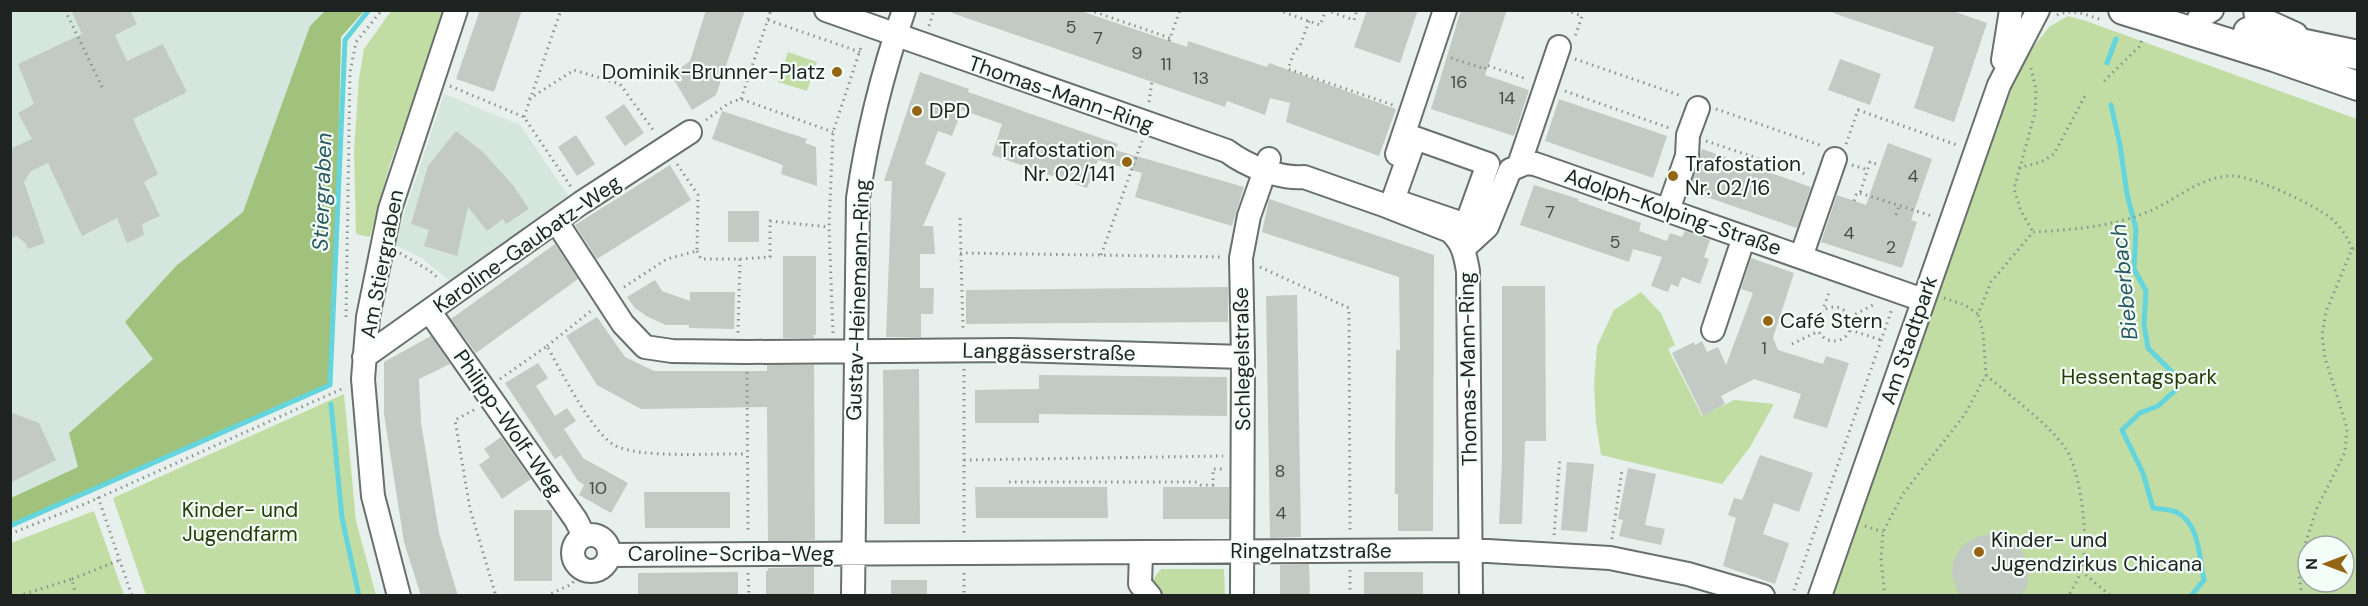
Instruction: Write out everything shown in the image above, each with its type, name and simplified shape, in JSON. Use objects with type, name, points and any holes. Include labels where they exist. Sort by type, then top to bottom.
[{"type":"main road","points":[[2122,10],[2274,57],[2358,86]]},
{"type":"main road","points":[[2197,13],[2260,35],[2358,55]]},
{"type":"street","name":"Am Stiergraben","points":[[399,596],[373,496],[363,368],[368,316],[390,209],[456,10]]},
{"type":"street","name":"Thomas-Mann-Ring","points":[[826,10],[1227,152],[1243,150],[1267,164],[1294,168],[1304,177],[1450,231],[1459,239],[1464,248],[1468,271],[1471,596]]},
{"type":"street","name":"Gustav-Heinemann-Ring","points":[[853,596],[858,198],[864,154],[904,10]]},
{"type":"street","points":[[1381,204],[1445,10]]},
{"type":"street","name":"Am Stadtpark","points":[[1999,85],[2011,10]]},
{"type":"street","name":"Am Stadtpark","points":[[1820,596],[1999,85],[2038,10]]},
{"type":"street","points":[[2255,10],[2256,16],[2322,47]]},
{"type":"street","points":[[1464,248],[1487,228],[1504,180],[1510,170],[1519,165],[1546,85],[1566,50]]},
{"type":"street","points":[[1668,210],[1687,156],[1688,135],[1699,105]]},
{"type":"street","name":"Karoline-Gaubatz-Weg","points":[[363,368],[454,292],[581,203],[690,132]]},
{"type":"street","points":[[1415,138],[1488,164],[1466,225],[1393,200],[1415,138]]},
{"type":"street","points":[[1801,257],[1827,182],[1833,152]]},
{"type":"street","name":"Schlegelstraße","points":[[1242,596],[1241,258],[1249,216],[1267,164]]},
{"type":"street","name":"Adolph-Kolping-Straße","points":[[1519,165],[1535,164],[1898,291],[1925,296]]},
{"type":"street","name":"Langgässerstraße","points":[[556,221],[623,324],[645,346],[672,351],[964,350],[1243,357]]},
{"type":"street","points":[[1713,330],[1744,237]]},
{"type":"street","name":"Philipp-Wolf-Weg","points":[[430,312],[576,520],[584,536]]},
{"type":"street","name":"Caroline-Scriba-Weg","points":[[582,568],[596,571],[607,562],[610,555],[605,540],[591,534],[584,536]]},
{"type":"street","points":[[582,568],[576,563],[573,555],[577,540],[584,536]]},
{"type":"street","name":"Ringelnatzstraße","points":[[853,554],[1471,550],[1610,558],[1688,574],[1763,596]]},
{"type":"street","points":[[1141,553],[1140,584],[1150,596]]},
{"type":"street","name":"Caroline-Scriba-Weg","points":[[610,555],[853,554]]},
{"type":"path","points":[[65,10],[104,91]]},
{"type":"path","points":[[346,317],[350,72],[357,42],[382,10]]},
{"type":"path","points":[[524,117],[561,10]]},
{"type":"path","points":[[928,27],[934,10]]},
{"type":"path","points":[[1089,10],[1170,39],[1180,10]]},
{"type":"path","points":[[1278,10],[1320,25],[1326,10],[1354,20],[1357,10]]},
{"type":"path","points":[[1566,10],[1582,16],[1566,50],[1699,105],[1833,152],[1858,110],[1975,151]]},
{"type":"path","points":[[741,99],[770,11]]},
{"type":"path","points":[[768,20],[860,52]]},
{"type":"path","points":[[1309,21],[1288,69],[1412,111]]},
{"type":"path","points":[[690,132],[729,103],[741,99],[833,132],[870,25]]},
{"type":"path","points":[[2104,81],[2140,46],[2144,34]]},
{"type":"path","points":[[1432,51],[1485,69],[1486,65],[1626,113]]},
{"type":"path","points":[[2028,59],[2036,89],[2035,113],[2014,189],[2021,211],[2033,232]]},
{"type":"path","points":[[432,79],[524,117],[581,203]]},
{"type":"path","points":[[2019,168],[2049,159],[2058,148],[2086,94]]},
{"type":"path","points":[[1101,255],[1147,124]]},
{"type":"path","points":[[1749,156],[1827,182]]},
{"type":"path","points":[[1854,201],[1856,195],[1860,193],[1870,162],[1880,165]]},
{"type":"path","points":[[1885,596],[1881,560],[1883,532],[1903,494],[1965,414],[1986,375],[1983,332],[1978,314],[1991,282],[2033,232],[2065,230],[2126,219],[2143,214],[2198,184],[2234,176],[2278,190],[2329,217],[2346,234],[2352,249]]},
{"type":"path","points":[[1860,193],[1950,222]]},
{"type":"path","points":[[1896,215],[1899,206]]},
{"type":"path","points":[[960,219],[964,350],[964,554]]},
{"type":"path","points":[[697,252],[701,259],[770,257],[770,221],[829,227]]},
{"type":"path","points":[[2302,596],[2299,576],[2306,541],[2317,508],[2345,452],[2347,428],[2325,357],[2322,335],[2326,312],[2352,249],[2358,246]]},
{"type":"path","points":[[381,247],[396,250],[409,258],[430,271],[454,292]]},
{"type":"path","points":[[960,253],[1241,258],[1349,308],[1350,596]]},
{"type":"path","points":[[406,262],[409,258]]},
{"type":"path","points":[[740,259],[748,555]]},
{"type":"path","points":[[1821,314],[1833,308],[1839,308],[1849,317],[1850,330],[1847,336],[1836,342],[1823,338],[1819,331],[1818,319],[1837,269]]},
{"type":"path","points":[[1792,596],[1898,291]]},
{"type":"path","points":[[1925,296],[1965,305],[1978,314]]},
{"type":"path","points":[[1850,330],[1881,340]]},
{"type":"path","points":[[1792,344],[1819,331]]},
{"type":"path","points":[[496,596],[470,509],[455,420],[547,346],[597,428],[614,445],[634,452],[747,454]]},
{"type":"path","points":[[10,534],[98,497],[363,368]]},
{"type":"path","points":[[1986,375],[2047,427],[2066,449],[2078,482],[2084,516],[2085,547],[2081,571],[2068,596]]},
{"type":"path","points":[[1553,554],[1560,457]]},
{"type":"path","points":[[964,460],[1243,462]]},
{"type":"path","points":[[1009,482],[1197,482],[1201,485],[1213,485],[1213,469],[1243,462]]},
{"type":"path","points":[[1610,558],[1622,470]]},
{"type":"path","points":[[98,497],[132,596]]},
{"type":"path","points":[[18,596],[72,579],[120,560]]},
{"type":"path","points":[[546,596],[572,584],[582,568]]},
{"type":"path","points":[[2081,571],[2111,596]]},
{"type":"path","points":[[72,579],[76,596]]},
{"type":"shaded area","points":[[10,11],[364,11],[341,37],[337,211],[329,386],[11,524]]},
{"type":"shaded area","points":[[444,94],[520,125],[571,200],[449,280],[423,259],[394,244]]},
{"type":"green space","points":[[325,11],[364,11],[341,37],[337,211],[329,386],[11,524],[11,498],[78,467],[69,433],[153,359],[125,322],[176,266],[243,212],[310,26]]},
{"type":"green space","points":[[391,11],[446,11],[390,164],[370,237],[356,234],[354,151],[359,78],[364,49]]},
{"type":"green space","name":"Hessentagspark","points":[[2068,16],[2357,119],[2357,595],[1831,596],[2017,68],[2049,27]]},
{"type":"green space","points":[[788,52],[817,62],[807,91],[778,82]]},
{"type":"green space","points":[[1641,292],[1661,313],[1675,345],[1668,349],[1702,416],[1734,400],[1774,404],[1750,447],[1722,484],[1601,455],[1594,384],[1597,346],[1614,310]]},
{"type":"green space","name":"Kinder- und Jugendfarm","points":[[344,394],[356,521],[376,595],[146,595],[113,498]]},
{"type":"green space","points":[[94,511],[124,595],[11,595],[11,543]]},
{"type":"green space","points":[[1161,569],[1224,569],[1225,595],[1164,595],[1151,582]]},
{"type":"building","points":[[71,10],[130,10],[137,24],[115,35],[127,61],[163,44],[187,92],[133,119],[158,174],[144,182],[160,216],[142,224],[144,235],[127,243],[117,218],[82,236],[48,163],[31,171],[24,182],[45,243],[28,249],[17,236],[10,238],[10,149],[32,139],[18,113],[34,104],[18,64],[82,34]]},
{"type":"building","points":[[480,10],[522,10],[494,92],[456,79]]},
{"type":"building","points":[[706,10],[745,10],[716,95],[692,110],[671,75],[690,61]]},
{"type":"building","points":[[953,10],[1078,10],[1187,47],[1188,41],[1267,67],[1269,63],[1396,109],[1379,156],[1286,122],[1290,103],[1270,98],[1265,115],[1227,101],[1225,107],[952,13]]},
{"type":"building","points":[[1367,10],[1418,10],[1400,63],[1354,47]]},
{"type":"building","points":[[1461,10],[1507,10],[1485,75],[1529,90],[1514,136],[1431,109]]},
{"type":"building","points":[[1833,10],[1950,10],[1987,23],[1954,122],[1914,108],[1934,47],[1833,13]]},
{"type":"building","points":[[1840,59],[1881,74],[1870,105],[1828,90]]},
{"type":"building","points":[[920,72],[969,89],[968,92],[1118,144],[1115,150],[1244,187],[1232,226],[1135,197],[1142,173],[1098,160],[1087,188],[992,155],[1002,124],[962,110],[952,136],[938,131],[925,164],[946,173],[923,226],[933,226],[935,254],[920,254],[920,288],[934,288],[933,314],[921,314],[921,337],[886,337],[892,181],[884,181]]},
{"type":"building","points":[[1559,99],[1667,136],[1653,178],[1545,141]]},
{"type":"building","points":[[624,104],[644,133],[625,146],[605,117]]},
{"type":"building","points":[[722,111],[807,139],[805,143],[816,147],[817,186],[781,174],[783,165],[712,139]]},
{"type":"building","points":[[456,131],[483,152],[513,185],[529,209],[506,224],[503,219],[487,231],[468,207],[457,256],[424,246],[429,230],[411,224],[428,166]]},
{"type":"building","points":[[576,135],[595,164],[577,176],[558,147]]},
{"type":"building","points":[[1888,143],[1932,159],[1911,220],[1917,222],[1902,268],[1821,242],[1837,195],[1866,205]]},
{"type":"building","points":[[1702,149],[1811,187],[1797,228],[1689,191]]},
{"type":"building","points":[[670,165],[691,200],[597,259],[575,225]]},
{"type":"building","points":[[1534,185],[1579,199],[1578,201],[1641,223],[1639,231],[1667,241],[1670,233],[1682,237],[1685,231],[1710,240],[1704,257],[1709,259],[1700,284],[1682,277],[1678,287],[1671,284],[1668,292],[1651,286],[1662,257],[1633,249],[1629,262],[1520,225]]},
{"type":"building","points":[[1269,199],[1434,255],[1433,531],[1398,531],[1395,448],[1396,350],[1400,350],[1399,277],[1262,232]]},
{"type":"building","points":[[728,211],[759,211],[759,242],[728,242]]},
{"type":"building","points":[[555,244],[578,279],[476,353],[451,319]]},
{"type":"building","points":[[783,256],[816,256],[816,335],[813,335],[814,338],[783,338]]},
{"type":"building","points":[[1751,258],[1794,273],[1773,338],[1778,350],[1823,364],[1826,356],[1849,363],[1827,428],[1793,418],[1801,394],[1754,379],[1721,396],[1725,404],[1703,416],[1672,353],[1694,342],[1695,345],[1702,341],[1707,352],[1718,347],[1726,365],[1753,293],[1741,289]]},
{"type":"building","points":[[655,280],[662,291],[690,301],[690,292],[735,292],[734,329],[666,325],[648,317],[635,308],[627,297]]},
{"type":"building","points":[[1502,286],[1545,286],[1546,441],[1525,441],[1522,524],[1499,524],[1502,461]]},
{"type":"building","points":[[1228,287],[1228,322],[966,324],[966,290]]},
{"type":"building","points":[[1297,295],[1301,537],[1270,538],[1266,296]]},
{"type":"building","points":[[597,317],[625,357],[654,371],[767,371],[767,365],[814,365],[815,540],[768,541],[767,407],[641,409],[597,385],[566,336]]},
{"type":"building","points":[[431,336],[450,364],[419,379],[421,422],[439,533],[458,596],[421,596],[404,542],[384,414],[384,362]]},
{"type":"building","points":[[538,363],[548,378],[536,386],[555,416],[567,408],[576,421],[564,429],[583,458],[628,483],[611,513],[579,495],[584,485],[578,481],[561,455],[555,459],[505,383]]},
{"type":"building","points":[[919,369],[920,524],[884,524],[883,370]]},
{"type":"building","points":[[1039,375],[1227,377],[1227,416],[1039,414],[1039,423],[975,423],[975,390],[1039,389]]},
{"type":"building","points":[[10,412],[39,423],[56,460],[10,483]]},
{"type":"building","points":[[501,437],[531,479],[502,499],[479,465],[490,457],[484,449]]},
{"type":"building","points":[[1760,455],[1813,473],[1799,512],[1774,503],[1763,534],[1789,543],[1775,584],[1723,566],[1736,518],[1728,515],[1734,498],[1742,500]]},
{"type":"building","points":[[1567,462],[1594,464],[1587,532],[1561,530]]},
{"type":"building","points":[[1628,468],[1656,474],[1645,525],[1665,529],[1661,545],[1619,536],[1623,520],[1618,519]]},
{"type":"building","points":[[975,487],[1107,487],[1108,518],[976,518]]},
{"type":"building","points":[[1163,487],[1229,487],[1229,519],[1163,519]]},
{"type":"building","points":[[644,492],[730,492],[730,528],[645,528]]},
{"type":"building","points":[[514,510],[552,510],[552,581],[514,581]]},
{"type":"building","points":[[1991,534],[2013,542],[2021,549],[2029,573],[2027,586],[2021,596],[1959,596],[1952,575],[1953,562],[1959,550],[1967,542]]},
{"type":"building","points":[[1309,564],[1310,596],[1280,596],[1280,565]]},
{"type":"building","points":[[814,567],[814,596],[766,596],[768,568]]},
{"type":"building","points":[[738,572],[738,596],[638,596],[638,573]]},
{"type":"building","points":[[1364,572],[1423,572],[1423,596],[1364,596]]},
{"type":"building","points":[[891,580],[927,580],[927,596],[891,596]]},
{"type":"waterway","name":"Stiergraben","points":[[10,526],[330,385],[345,40],[369,10]]},
{"type":"waterway","name":"Bieberbach","points":[[2107,63],[2116,39]]},
{"type":"waterway","name":"Bieberbach","points":[[2111,105],[2127,194],[2136,229],[2134,269],[2146,291],[2144,324],[2148,348],[2176,376],[2178,388],[2158,406],[2140,413],[2122,430],[2143,473],[2153,508],[2176,512],[2184,517],[2194,533],[2204,580],[2191,596]]},
{"type":"waterway","name":"Stiergraben","points":[[331,404],[342,518],[359,596]]},
{"type":"place","name":"Dominik-Brunner-Platz","points":[[837,72]]},
{"type":"place","name":"DPD","points":[[917,111]]},
{"type":"place","name":"Trafostation Nr. 02/141","points":[[1127,162]]},
{"type":"place","name":"Trafostation Nr. 02/16","points":[[1673,176]]},
{"type":"place","name":"Café Stern","points":[[1768,321]]},
{"type":"place","name":"Kinder- und Jugendzirkus Chicana","points":[[1979,552]]}]
